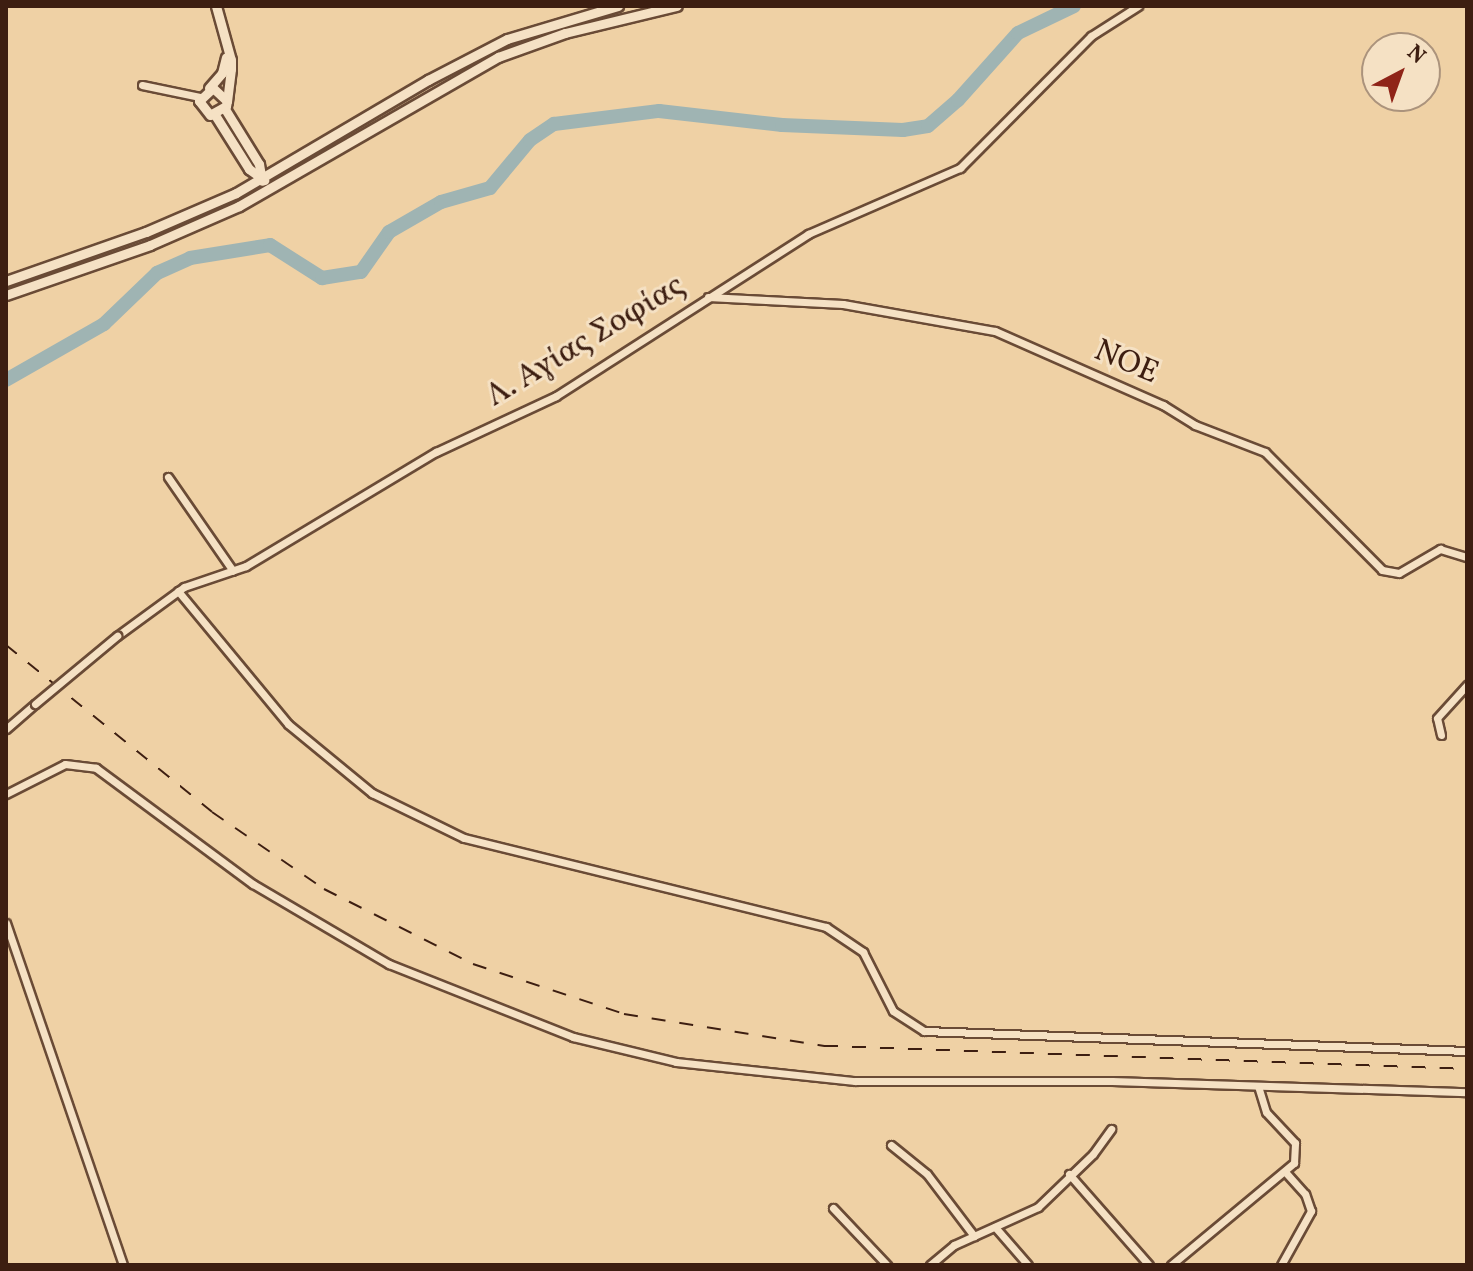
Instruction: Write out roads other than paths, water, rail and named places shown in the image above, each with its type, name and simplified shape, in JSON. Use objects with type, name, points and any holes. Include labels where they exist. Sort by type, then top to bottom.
[{"type":"street","points":[[215,115],[226,105],[231,60],[216,6]]},
{"type":"street","points":[[6,281],[146,232],[236,193],[287,167],[483,51],[538,28],[618,6]]},
{"type":"street","points":[[6,295],[150,245],[259,196],[498,57],[565,33],[677,6]]},
{"type":"street","name":"Λ. Αγίας Σοφίας","points":[[6,729],[117,636],[178,591],[233,571],[436,452],[556,396],[808,234],[960,168],[1091,36],[1138,6]]},
{"type":"street","points":[[200,97],[225,67],[227,41]]},
{"type":"street","points":[[142,85],[200,97]]},
{"type":"street","points":[[209,88],[221,90],[254,155],[263,179],[259,196]]},
{"type":"street","points":[[200,97],[202,109],[215,115],[244,161],[263,179],[278,186]]},
{"type":"street","points":[[254,155],[287,167]]},
{"type":"street","points":[[236,193],[244,161]]},
{"type":"street","name":"NOE","points":[[706,297],[843,304],[995,331],[1163,405],[1195,425],[1265,452],[1382,570],[1399,573],[1440,549],[1467,557]]},
{"type":"street","points":[[168,477],[233,571]]},
{"type":"street","points":[[178,591],[288,724],[372,793],[464,838],[826,927],[863,952],[893,1011],[924,1031],[1467,1051]]},
{"type":"street","points":[[1441,735],[1437,718],[1467,685]]},
{"type":"street","points":[[6,794],[65,764],[96,768],[253,884],[389,964],[523,1019],[647,1055],[806,1079],[1467,1092]]},
{"type":"street","points":[[6,923],[123,1265]]},
{"type":"street","points":[[1171,1265],[1285,1172],[1298,1154],[1295,1143],[1266,1112],[1258,1086]]},
{"type":"street","points":[[930,1265],[974,1236],[1038,1207],[1093,1154],[1111,1129]]},
{"type":"street","points":[[891,1145],[927,1174],[974,1236]]},
{"type":"street","points":[[1281,1265],[1311,1211],[1305,1194],[1285,1172]]},
{"type":"street","points":[[1069,1174],[1149,1265]]},
{"type":"street","points":[[833,1208],[887,1265]]},
{"type":"street","points":[[995,1227],[1028,1265]]},
{"type":"waterway","points":[[6,380],[104,324],[157,273],[190,258],[270,245],[322,278],[361,272],[389,232],[441,202],[490,188],[530,140],[554,124],[659,111],[782,125],[903,130],[928,126],[958,100],[1018,33],[1074,6]]},
{"type":"railway","points":[[6,645],[212,812],[324,889],[473,964],[624,1014],[824,1046],[1467,1069]]}]
